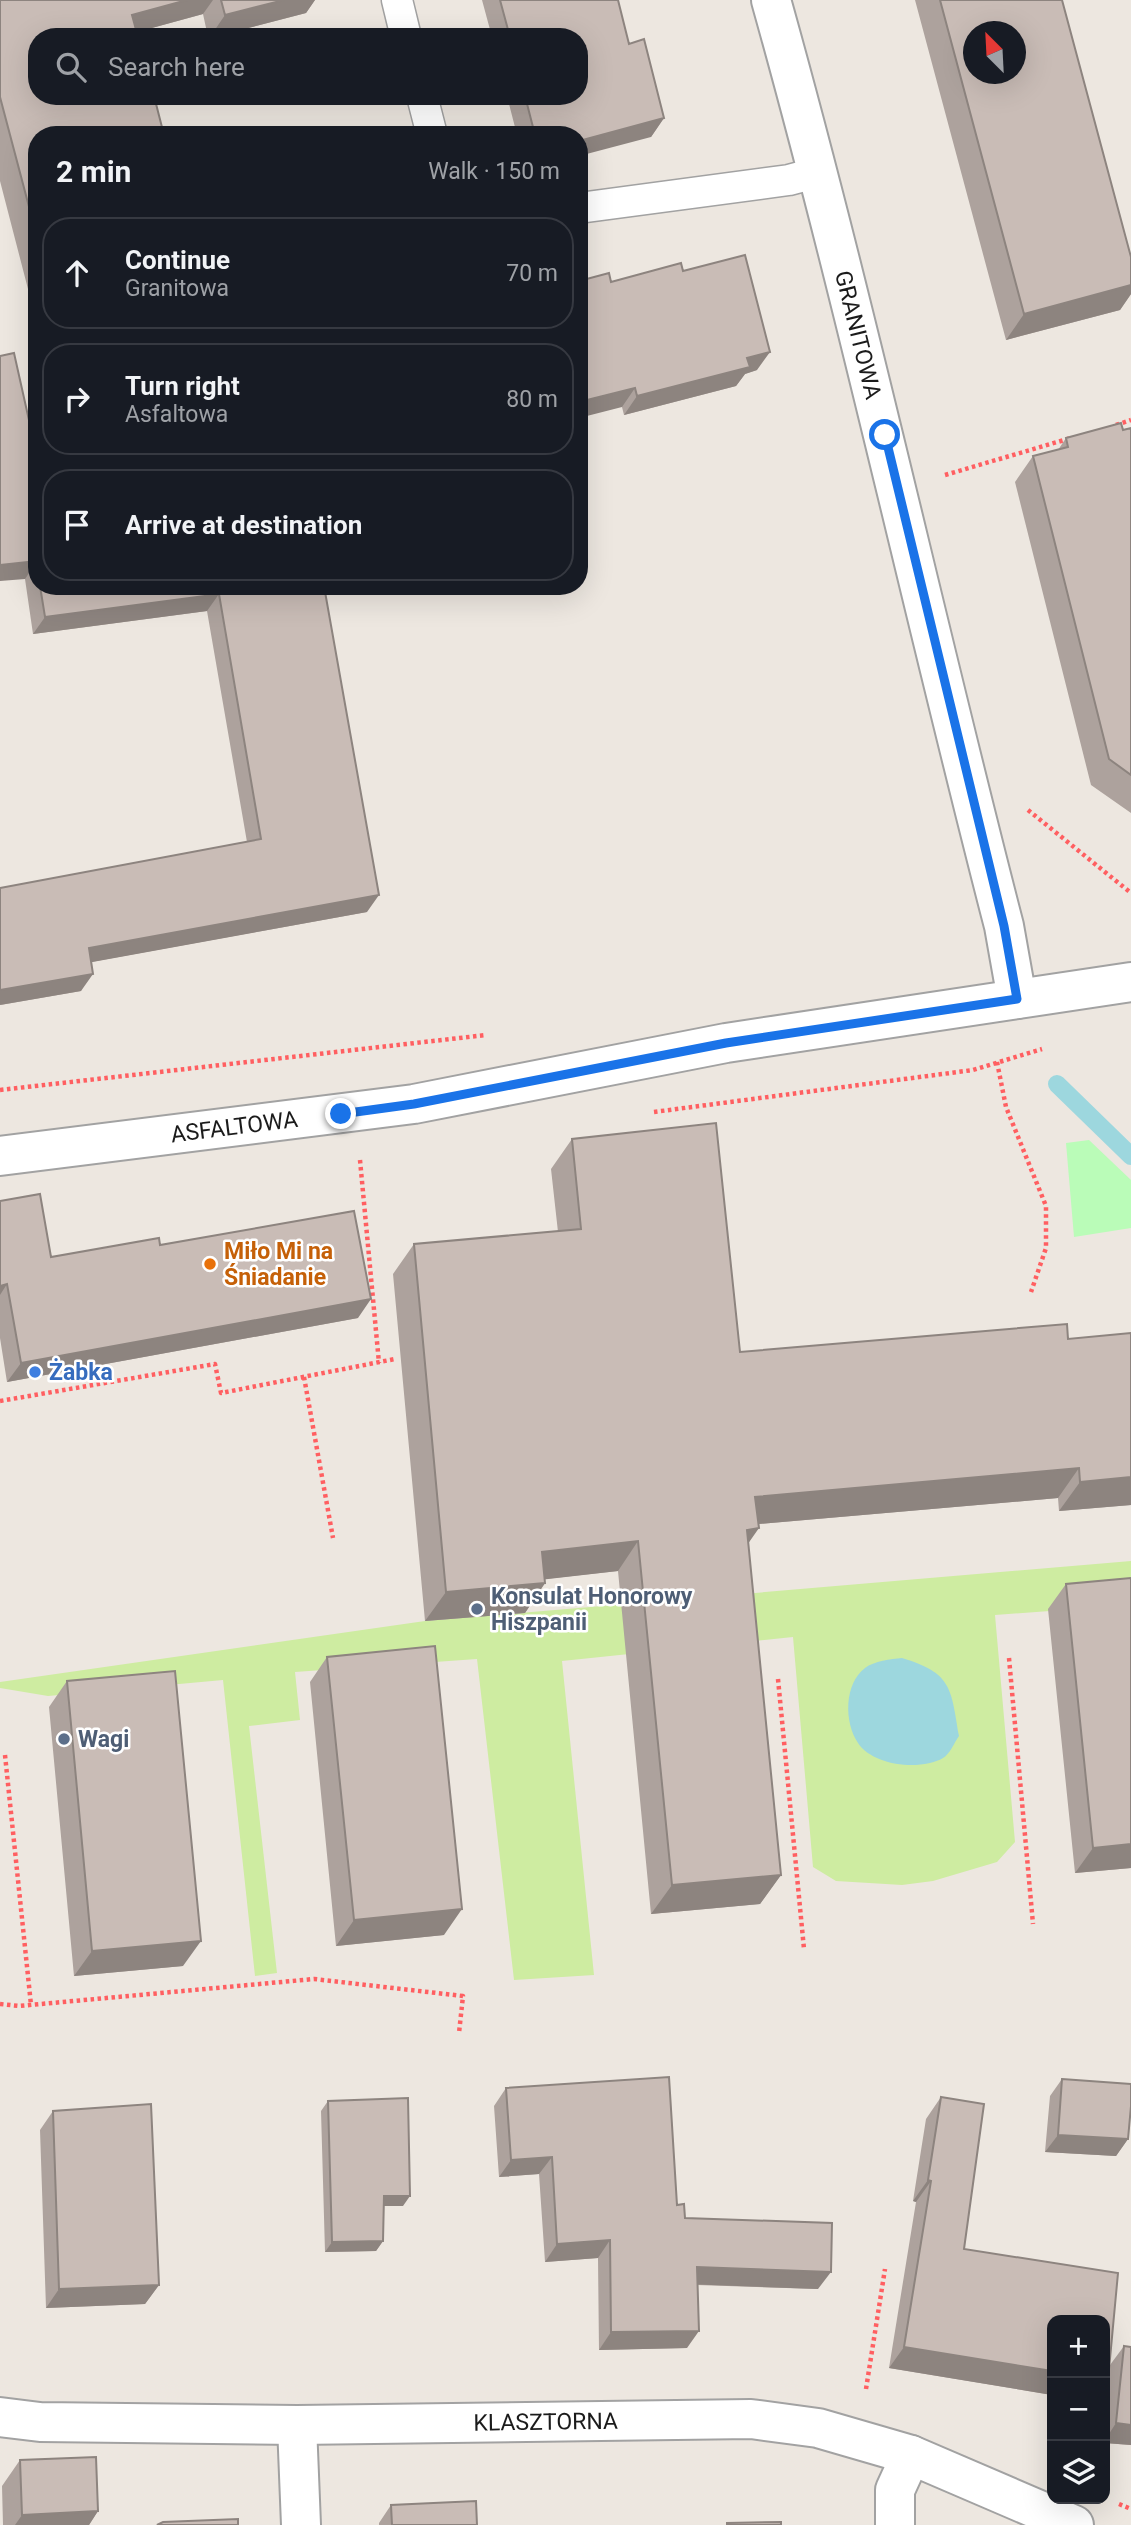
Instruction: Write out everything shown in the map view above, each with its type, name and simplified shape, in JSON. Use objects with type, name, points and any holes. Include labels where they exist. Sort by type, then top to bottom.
[{"type":"street","name":"GRANITOWA","points":[[771,0],[819,172],[898,489],[1004,926],[1017,999]]},
{"type":"street","name":"ASFALTOWA","points":[[0,1156],[414,1104],[726,1043],[1131,982]]},
{"type":"street","name":"KLASZTORNA","points":[[0,2417],[53,2422],[297,2425],[751,2419],[818,2428],[911,2455],[1074,2525]]},
{"type":"street","points":[[297,2425],[301,2525]]},
{"type":"street","points":[[895,2525],[895,2490],[911,2455]]},
{"type":"lane","points":[[397,0],[404,28]]},
{"type":"lane","points":[[424,105],[430,126]]},
{"type":"lane","points":[[588,207],[789,180],[819,172]]},
{"type":"path","points":[[1104,428],[1131,420]]},
{"type":"path","points":[[898,489],[1077,436]]},
{"type":"path","points":[[1020,804],[1131,893]]},
{"type":"path","points":[[0,1090],[499,1034]]},
{"type":"path","points":[[997,1062],[1006,1107],[1046,1206],[1046,1248],[1031,1292]]},
{"type":"path","points":[[359,1148],[379,1363]]},
{"type":"path","points":[[0,1401],[215,1364],[221,1393],[395,1359]]},
{"type":"path","points":[[304,1377],[332,1538]]},
{"type":"path","points":[[1009,1658],[1033,1924]]},
{"type":"path","points":[[778,1679],[804,1949]]},
{"type":"path","points":[[5,1755],[31,2005]]},
{"type":"path","points":[[0,2004],[31,2005],[314,1979],[463,1996],[459,2033]]},
{"type":"path","points":[[857,2439],[885,2269]]},
{"type":"green space","points":[[1089,1140],[1131,1180],[1131,1228],[1074,1237],[1066,1143]]},
{"type":"green space","points":[[1131,1561],[1131,1605],[995,1615],[1015,1842],[997,1862],[933,1881],[902,1885],[836,1881],[813,1867],[793,1637],[562,1661],[594,1975],[514,1980],[477,1659],[295,1672],[300,1720],[249,1726],[277,1973],[255,1976],[223,1680],[48,1696],[0,1688],[0,1682],[425,1621]]},
{"type":"water","points":[[902,1658],[931,1670],[940,1677],[951,1694],[959,1736],[950,1751],[934,1762],[898,1764],[875,1757],[858,1743],[850,1725],[848,1704],[858,1675],[873,1664]]},
{"type":"building","points":[[0,0],[187,0],[132,15],[136,28],[28,28],[28,105],[156,105],[162,126],[28,126],[28,203],[0,97]]},
{"type":"building","points":[[221,0],[284,0],[225,15]]},
{"type":"building","points":[[500,0],[618,0],[629,44],[644,39],[664,118],[588,139],[588,126],[533,126],[527,105],[588,105],[588,28],[508,28]]},
{"type":"building","points":[[940,0],[1062,0],[1131,257],[1131,285],[1024,314]]},
{"type":"building","points":[[745,255],[770,352],[747,358],[750,367],[637,396],[635,388],[588,400],[588,279],[609,273],[611,282],[681,263],[683,271]]},
{"type":"building","points":[[14,353],[28,416],[28,562],[0,565],[0,356]]},
{"type":"building","points":[[1121,423],[1123,430],[1131,428],[1131,775],[1109,759],[1033,456],[1068,447],[1066,438]]},
{"type":"building","points":[[41,595],[211,595],[45,617]]},
{"type":"building","points":[[219,595],[326,595],[379,895],[89,948],[93,974],[0,990],[0,888],[261,839]]},
{"type":"building","points":[[716,1123],[740,1352],[1067,1324],[1068,1339],[1131,1333],[1131,1477],[1080,1482],[1079,1468],[755,1497],[759,1528],[747,1530],[781,1875],[672,1885],[638,1541],[542,1552],[545,1583],[446,1592],[414,1244],[581,1229],[572,1139]]},
{"type":"building","points":[[40,1194],[51,1257],[159,1238],[160,1245],[354,1211],[371,1299],[21,1363],[7,1284],[0,1286],[0,1201]]},
{"type":"building","points":[[1131,1578],[1131,1844],[1093,1848],[1066,1584]]},
{"type":"building","points":[[435,1646],[462,1909],[354,1920],[327,1657]]},
{"type":"building","points":[[175,1671],[201,1941],[92,1951],[67,1681]]},
{"type":"building","points":[[669,2077],[677,2205],[684,2204],[685,2218],[832,2223],[831,2272],[697,2267],[699,2331],[611,2332],[610,2240],[557,2244],[552,2157],[511,2160],[506,2088]]},
{"type":"building","points":[[1062,2079],[1131,2084],[1128,2139],[1058,2135]]},
{"type":"building","points":[[941,2097],[984,2104],[964,2249],[1118,2273],[1110,2359],[1110,2315],[1047,2315],[1047,2370],[904,2347],[931,2181],[928,2180]]},
{"type":"building","points":[[408,2098],[410,2196],[384,2196],[383,2241],[332,2242],[328,2101]]},
{"type":"building","points":[[151,2104],[159,2285],[59,2289],[53,2111]]},
{"type":"building","points":[[1124,2346],[1131,2347],[1131,2425],[1116,2423]]},
{"type":"building","points":[[96,2457],[98,2511],[22,2515],[20,2460]]},
{"type":"building","points":[[476,2501],[477,2525],[392,2525],[391,2505]]},
{"type":"building","points":[[238,2519],[238,2525],[157,2525],[163,2522]]},
{"type":"building","points":[[781,2522],[781,2525],[727,2525],[727,2523]]},
{"type":"waterway","points":[[1057,1084],[1131,1156]]},
{"type":"place","name":"Miło Mi na Śniadanie","points":[[210,1264]]},
{"type":"place","name":"Żabka","points":[[35,1372]]},
{"type":"place","name":"Konsulat Honorowy Hiszpanii","points":[[477,1609]]},
{"type":"place","name":"Wagi","points":[[64,1739]]},
{"type":"route","points":[[341,1114],[414,1104],[726,1043],[1017,999],[1004,926],[971,799],[885,435]]}]
